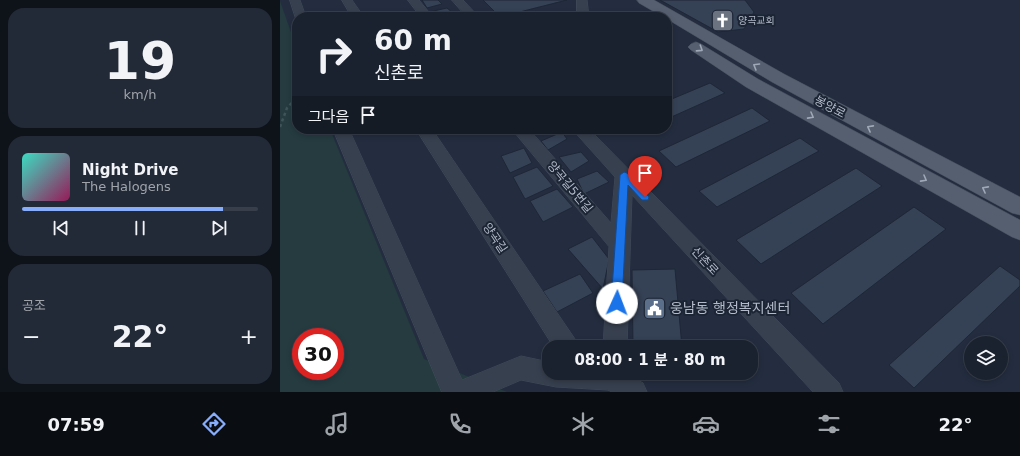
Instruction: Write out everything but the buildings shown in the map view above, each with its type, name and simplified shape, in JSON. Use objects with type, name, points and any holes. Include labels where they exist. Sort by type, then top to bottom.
[{"type":"main road","name":"봉양로","points":[[639,2],[648,12]]},
{"type":"main road","name":"봉양로","points":[[639,2],[657,12]]},
{"type":"main road","name":"봉양로","points":[[672,20],[1020,207]]},
{"type":"main road","name":"봉양로","points":[[672,30],[752,83],[1020,231]]},
{"type":"street","points":[[294,0],[298,12]]},
{"type":"street","points":[[347,0],[355,12]]},
{"type":"street","points":[[413,0],[423,12]]},
{"type":"street","points":[[457,0],[468,12]]},
{"type":"street","points":[[582,0],[583,12]]},
{"type":"street","points":[[343,134],[455,392]]},
{"type":"street","name":"양곡길","points":[[427,134],[442,160],[562,340]]},
{"type":"street","name":"양곡길5번길","points":[[524,134],[619,245]]},
{"type":"street","name":"신촌로","points":[[587,134],[830,392]]},
{"type":"street","points":[[615,340],[619,245],[624,175]]},
{"type":"street","points":[[463,392],[520,368],[542,372]]},
{"type":"street","points":[[617,380],[634,392]]},
{"type":"path","points":[[280,127],[288,108],[292,103]]},
{"type":"green space","points":[[280,1],[292,35],[292,134],[332,134],[424,359],[507,392],[280,392]]},
{"type":"place","name":"양곡교회","points":[[723,20]]},
{"type":"place","name":"웅남동 행정복지센터","points":[[655,308]]},
{"type":"route","points":[[617,303],[624,175],[645,197]]}]
